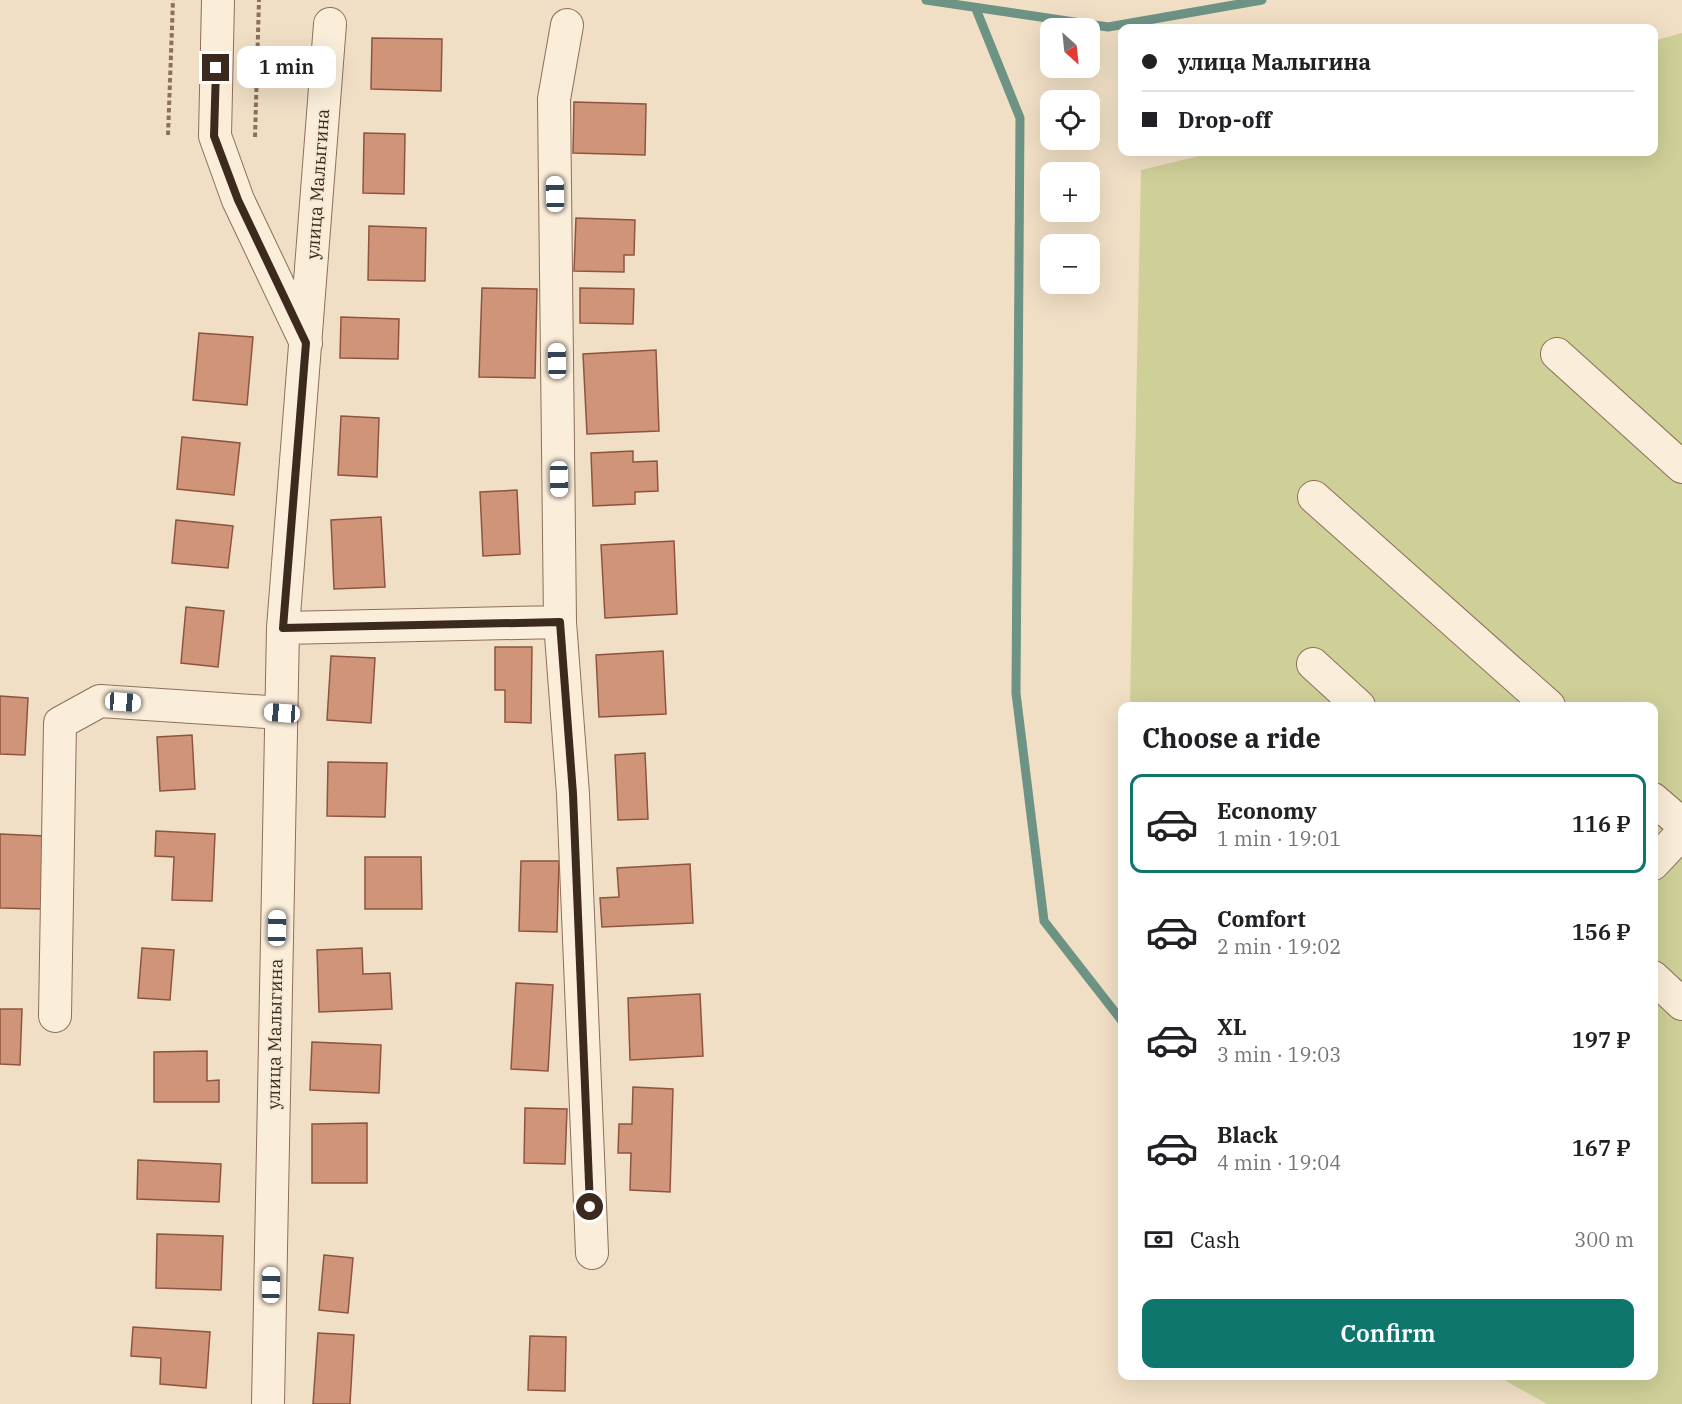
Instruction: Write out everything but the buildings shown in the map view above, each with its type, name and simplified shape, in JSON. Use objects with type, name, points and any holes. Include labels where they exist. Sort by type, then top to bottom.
[{"type":"street","points":[[218,0],[214,136],[238,200],[306,343]]},
{"type":"street","name":"улица Малыгина","points":[[268,1404],[283,628],[330,24]]},
{"type":"street","points":[[567,25],[554,99],[560,622],[573,794],[592,1252]]},
{"type":"street","points":[[1557,354],[1682,467]]},
{"type":"street","points":[[1314,497],[1545,702]]},
{"type":"street","points":[[283,628],[560,622]]},
{"type":"street","points":[[1313,664],[1355,702]]},
{"type":"street","points":[[55,1016],[60,723],[100,701],[282,713]]},
{"type":"street","points":[[1658,803],[1682,824]]},
{"type":"street","points":[[1658,859],[1682,833]]},
{"type":"street","points":[[1658,982],[1682,1004]]},
{"type":"path","points":[[168,135],[173,0]]},
{"type":"path","points":[[255,137],[259,0]]},
{"type":"green space","points":[[1682,33],[1682,1404],[1547,1404],[1504,1380],[1658,1380],[1658,702],[1130,702],[1141,170],[1199,156],[1658,156],[1658,40]]},
{"type":"waterway","points":[[926,0],[1108,27],[1118,25]]},
{"type":"waterway","points":[[1125,24],[1262,0]]},
{"type":"waterway","points":[[976,9],[1020,118],[1016,693],[1044,921],[1118,1016]]},
{"type":"route","points":[[216,68],[214,136],[238,200],[306,343],[283,628],[560,622],[573,794],[590,1207]]}]
